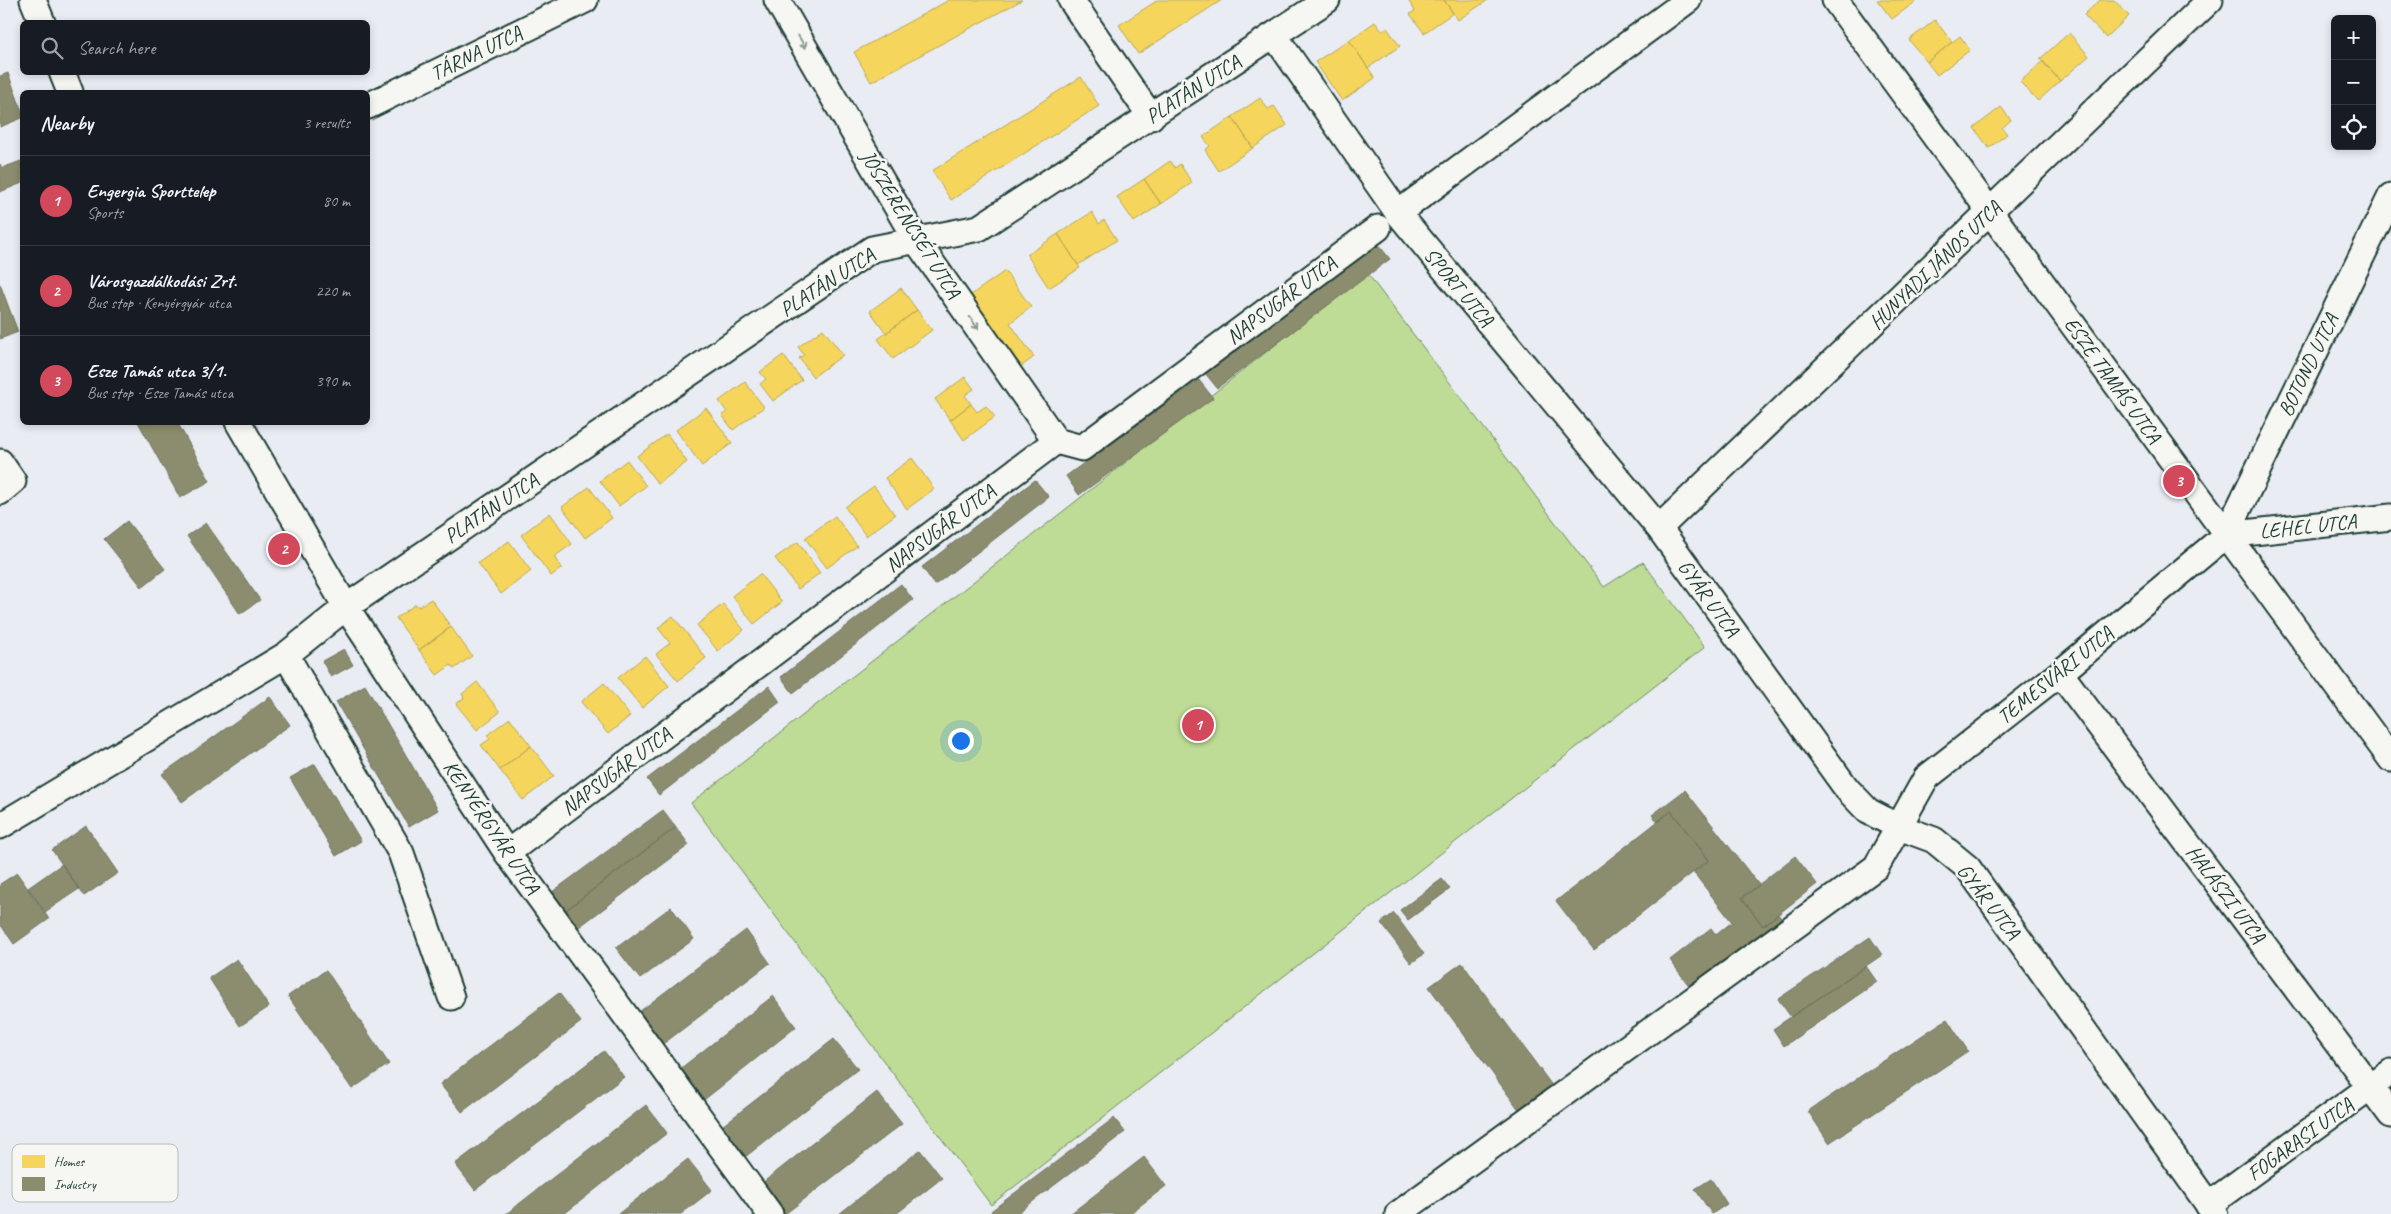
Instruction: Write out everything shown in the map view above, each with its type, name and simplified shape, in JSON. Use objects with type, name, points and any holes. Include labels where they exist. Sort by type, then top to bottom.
[{"type":"street","points":[[33,0],[41,20]]},
{"type":"street","name":"TÁRNA UTCA","points":[[370,105],[585,0]]},
{"type":"street","name":"JÓSZERENCSÉT UTCA","points":[[777,0],[916,240],[1056,441]]},
{"type":"street","points":[[1071,0],[1151,117]]},
{"type":"street","name":"PLATÁN UTCA","points":[[0,826],[286,655],[346,607],[872,249],[979,228],[1327,0]]},
{"type":"street","points":[[1398,213],[1688,0]]},
{"type":"street","name":"ESZE TAMÁS UTCA","points":[[1835,0],[2391,759]]},
{"type":"street","name":"HUNYADI JÁNOS UTCA","points":[[1659,528],[1990,213],[2210,0]]},
{"type":"street","name":"SPORT UTCA","points":[[1274,35],[1398,213],[1659,528]]},
{"type":"street","points":[[63,75],[69,90]]},
{"type":"street","name":"BOTOND UTCA","points":[[2226,535],[2391,196]]},
{"type":"street","name":"NAPSUGÁR UTCA","points":[[507,853],[1056,441],[1082,448],[1378,228]]},
{"type":"street","name":"KENYÉRGYÁR UTCA","points":[[240,425],[346,607],[507,853],[770,1214]]},
{"type":"street","points":[[0,462],[13,481],[0,492]]},
{"type":"street","name":"LEHEL UTCA","points":[[2226,535],[2391,517]]},
{"type":"street","name":"GYÁR UTCA","points":[[1659,528],[1846,789],[1868,811],[1899,827],[1934,840],[1968,868],[2212,1209]]},
{"type":"street","name":"TEMESVÁRI UTCA","points":[[1398,1214],[1876,867],[1926,778],[2060,673],[2226,535]]},
{"type":"street","points":[[286,655],[401,853],[451,997]]},
{"type":"street","name":"HALÁSZI UTCA","points":[[2060,673],[2391,1115]]},
{"type":"street","name":"FOGARASI UTCA","points":[[2212,1209],[2391,1072]]},
{"type":"green space","points":[[1367,273],[1604,587],[1643,562],[1705,647],[991,1205],[691,803]]},
{"type":"building: Homes","points":[[949,0],[1022,0],[871,82],[854,52]]},
{"type":"building: Homes","points":[[1158,0],[1222,0],[1138,54],[1119,25]]},
{"type":"building: Homes","points":[[1408,0],[1444,0],[1453,13],[1424,33],[1410,14],[1415,11]]},
{"type":"building: Homes","points":[[1444,0],[1488,0],[1458,20]]},
{"type":"building: Homes","points":[[1877,0],[1918,0],[1892,19]]},
{"type":"building: Homes","points":[[2100,0],[2114,0],[2129,16],[2106,38],[2084,15]]},
{"type":"building: Homes","points":[[1935,20],[1952,42],[1927,62],[1909,40]]},
{"type":"building: Homes","points":[[1375,22],[1382,31],[1387,28],[1400,46],[1368,68],[1349,40]]},
{"type":"building: Homes","points":[[2069,33],[2089,56],[2060,81],[2040,59]]},
{"type":"building: Homes","points":[[1960,36],[1970,50],[1937,75],[1927,62]]},
{"type":"building: Homes","points":[[1349,40],[1375,78],[1342,101],[1315,62]]},
{"type":"building: Homes","points":[[2043,61],[2060,81],[2038,101],[2020,82]]},
{"type":"building: Homes","points":[[1081,77],[1099,106],[951,200],[932,171]]},
{"type":"building: Homes","points":[[1260,98],[1268,109],[1274,106],[1287,125],[1253,148],[1232,117]]},
{"type":"building: Homes","points":[[2001,107],[2011,120],[2002,128],[2007,134],[1989,148],[1974,128]]},
{"type":"building: Homes","points":[[1232,117],[1253,148],[1219,171],[1205,150],[1210,146],[1203,137]]},
{"type":"building: Homes","points":[[1170,161],[1175,168],[1180,164],[1192,183],[1161,204],[1144,179]]},
{"type":"building: Homes","points":[[1144,179],[1161,204],[1134,222],[1117,197]]},
{"type":"building: Homes","points":[[1092,212],[1099,224],[1104,220],[1117,240],[1078,265],[1058,234]]},
{"type":"building: Homes","points":[[1058,234],[1080,268],[1049,288],[1027,255]]},
{"type":"building: Homes","points":[[1005,271],[1031,307],[1010,323],[1034,357],[1019,368],[968,297]]},
{"type":"building: Homes","points":[[901,288],[917,310],[886,333],[870,311]]},
{"type":"building: Homes","points":[[917,310],[932,330],[893,359],[878,339]]},
{"type":"building: Homes","points":[[823,329],[843,355],[813,377],[799,358],[804,355],[798,347]]},
{"type":"building: Homes","points":[[783,355],[802,380],[773,401],[760,384],[766,379],[760,372]]},
{"type":"building: Homes","points":[[965,377],[974,389],[965,395],[971,404],[950,420],[935,399]]},
{"type":"building: Homes","points":[[745,382],[764,407],[733,430],[722,415],[727,412],[719,401]]},
{"type":"building: Homes","points":[[971,404],[977,412],[986,406],[995,417],[964,440],[950,420]]},
{"type":"building: Homes","points":[[706,408],[732,443],[702,466],[676,430]]},
{"type":"building: Homes","points":[[667,434],[687,462],[658,484],[637,456]]},
{"type":"building: Homes","points":[[912,458],[934,489],[907,509],[885,478]]},
{"type":"building: Homes","points":[[627,460],[646,486],[619,506],[600,481]]},
{"type":"building: Homes","points":[[874,486],[895,515],[866,536],[845,507]]},
{"type":"building: Homes","points":[[589,487],[612,518],[585,538],[562,507]]},
{"type":"building: Homes","points":[[550,513],[572,544],[554,557],[562,568],[551,576],[521,535]]},
{"type":"building: Homes","points":[[835,516],[857,546],[827,568],[805,538]]},
{"type":"building: Homes","points":[[509,541],[531,571],[501,594],[478,563]]},
{"type":"building: Homes","points":[[798,542],[820,573],[798,589],[775,558]]},
{"type":"building: Homes","points":[[760,574],[782,602],[754,624],[732,596]]},
{"type":"building: Homes","points":[[431,599],[451,627],[419,650],[396,618],[416,604],[418,607]]},
{"type":"building: Homes","points":[[723,604],[744,630],[718,651],[697,625]]},
{"type":"building: Homes","points":[[673,616],[706,658],[678,681],[656,654],[670,643],[658,628]]},
{"type":"building: Homes","points":[[451,627],[472,656],[454,669],[451,665],[437,675],[419,650]]},
{"type":"building: Homes","points":[[645,656],[669,686],[642,708],[618,678]]},
{"type":"building: Homes","points":[[477,682],[500,712],[477,730],[456,704],[464,698],[462,694]]},
{"type":"building: Homes","points":[[604,683],[630,716],[608,734],[581,702]]},
{"type":"building: Homes","points":[[510,718],[531,746],[500,770],[481,745],[490,739],[487,735]]},
{"type":"building: Homes","points":[[531,746],[554,776],[523,800],[500,770]]},
{"type":"building: Industry","points":[[8,73],[20,106],[20,119],[0,127],[0,76]]},
{"type":"building: Industry","points":[[20,161],[20,184],[0,192],[0,164],[2,168]]},
{"type":"building: Industry","points":[[1378,244],[1390,259],[1217,388],[1205,373]]},
{"type":"building: Industry","points":[[0,284],[18,332],[0,339]]},
{"type":"building: Industry","points":[[1199,380],[1213,398],[1079,495],[1066,476]]},
{"type":"building: Industry","points":[[140,425],[179,425],[210,481],[180,498]]},
{"type":"building: Industry","points":[[1035,480],[1049,497],[935,585],[922,567]]},
{"type":"building: Industry","points":[[127,521],[165,569],[142,587],[104,539]]},
{"type":"building: Industry","points":[[206,523],[260,600],[240,614],[187,536]]},
{"type":"building: Industry","points":[[901,584],[913,600],[793,693],[781,677]]},
{"type":"building: Industry","points":[[344,649],[353,665],[331,677],[322,661]]},
{"type":"building: Industry","points":[[365,685],[438,810],[409,827],[336,702]]},
{"type":"building: Industry","points":[[769,686],[780,702],[659,795],[647,779]]},
{"type":"building: Industry","points":[[270,697],[290,725],[182,802],[162,774]]},
{"type":"building: Industry","points":[[315,764],[361,841],[336,856],[290,778]]},
{"type":"building: Industry","points":[[1685,790],[1759,885],[1742,898],[1763,926],[1778,914],[1783,921],[1693,991],[1670,960],[1711,928],[1716,935],[1732,922],[1693,872],[1709,860],[1671,811],[1658,822],[1652,815]]},
{"type":"building: Industry","points":[[663,810],[676,827],[562,913],[548,895]]},
{"type":"building: Industry","points":[[1671,811],[1709,860],[1594,950],[1556,901]]},
{"type":"building: Industry","points":[[86,826],[118,873],[84,896],[52,850]]},
{"type":"building: Industry","points":[[676,827],[689,845],[575,930],[562,913]]},
{"type":"building: Industry","points":[[1795,856],[1817,884],[1763,926],[1742,898]]},
{"type":"building: Industry","points":[[62,864],[79,889],[45,912],[28,888]]},
{"type":"building: Industry","points":[[17,873],[49,919],[14,944],[0,924],[0,884]]},
{"type":"building: Industry","points":[[1442,879],[1450,889],[1408,920],[1400,910]]},
{"type":"building: Industry","points":[[671,907],[694,939],[640,979],[616,948]]},
{"type":"building: Industry","points":[[1394,913],[1424,954],[1411,963],[1381,923]]},
{"type":"building: Industry","points":[[746,930],[770,963],[659,1047],[635,1015]]},
{"type":"building: Industry","points":[[1870,937],[1882,955],[1791,1017],[1778,999]]},
{"type":"building: Industry","points":[[237,959],[269,1007],[240,1026],[209,978]]},
{"type":"building: Industry","points":[[1462,963],[1553,1087],[1520,1111],[1429,987]]},
{"type":"building: Industry","points":[[1866,966],[1877,982],[1784,1046],[1773,1029]]},
{"type":"building: Industry","points":[[326,970],[389,1064],[352,1089],[288,996]]},
{"type":"building: Industry","points":[[559,993],[581,1022],[462,1112],[440,1084]]},
{"type":"building: Industry","points":[[773,996],[796,1027],[700,1103],[676,1072]]},
{"type":"building: Industry","points":[[1947,1019],[1968,1051],[1829,1143],[1808,1111]]},
{"type":"building: Industry","points":[[834,1039],[858,1069],[745,1157],[722,1126]]},
{"type":"building: Industry","points":[[604,1051],[624,1077],[475,1190],[455,1164]]},
{"type":"building: Industry","points":[[877,1092],[902,1124],[785,1214],[761,1184]]},
{"type":"building: Industry","points":[[646,1105],[667,1133],[564,1214],[506,1214]]},
{"type":"building: Industry","points":[[1114,1118],[1125,1132],[1016,1214],[993,1214],[991,1211]]},
{"type":"building: Industry","points":[[920,1150],[942,1178],[896,1214],[839,1214]]},
{"type":"building: Industry","points":[[1144,1157],[1166,1186],[1129,1214],[1070,1214]]},
{"type":"building: Industry","points":[[688,1159],[712,1190],[681,1214],[618,1214]]},
{"type":"building: Industry","points":[[1711,1179],[1727,1204],[1712,1214],[1695,1189]]},
{"type":"place","name":"Esze Tamás utca 3/1.","points":[[2179,481]]},
{"type":"place","name":"Városgazdálkodási Zrt.","points":[[284,549]]},
{"type":"place","name":"Engergia Sporttelep","points":[[1198,725]]}]
